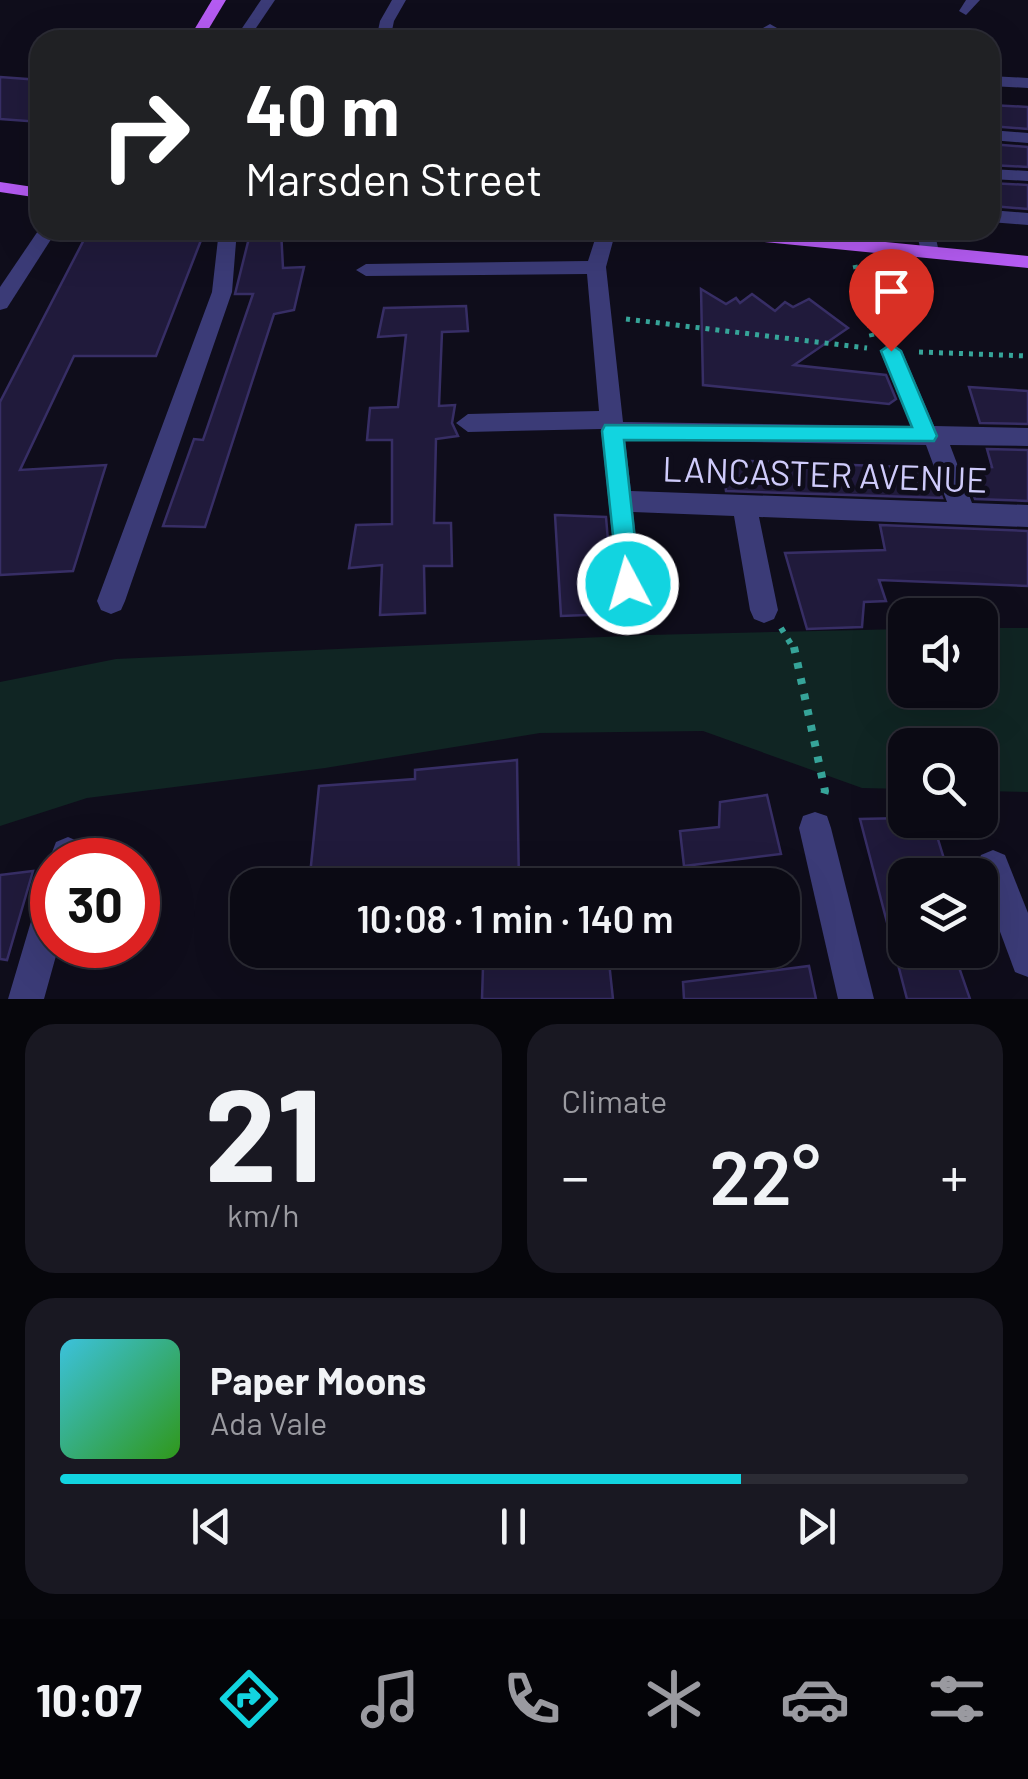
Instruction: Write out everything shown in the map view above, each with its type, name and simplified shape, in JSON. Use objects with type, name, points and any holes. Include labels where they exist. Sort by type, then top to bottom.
[{"type":"main road","points":[[201,30],[218,0]]},
{"type":"main road","points":[[0,186],[30,191]]},
{"type":"main road","points":[[809,240],[1028,262]]},
{"type":"street","points":[[248,30],[268,0]]},
{"type":"street","points":[[385,30],[398,0]]},
{"type":"street","points":[[1000,83],[1028,84]]},
{"type":"street","points":[[1000,136],[1028,138]]},
{"type":"street","points":[[1000,175],[1028,176]]},
{"type":"street","points":[[1000,217],[1028,219]]},
{"type":"street","points":[[0,303],[41,240]]},
{"type":"street","points":[[112,601],[222,292],[227,240]]},
{"type":"street","points":[[605,240],[596,267],[628,584]]},
{"type":"street","points":[[927,240],[929,252]]},
{"type":"street","points":[[366,270],[596,267]]},
{"type":"street","points":[[891,351],[963,513]]},
{"type":"street","points":[[468,423],[1028,437]]},
{"type":"street","name":"LANCASTER AVENUE","points":[[620,501],[1028,516]]},
{"type":"street","points":[[744,504],[764,610]]},
{"type":"street","points":[[814,828],[856,999]]},
{"type":"street","points":[[998,877],[1028,960]]},
{"type":"street","points":[[26,999],[35,968]]},
{"type":"path","points":[[601,316],[875,349],[850,244]]},
{"type":"path","points":[[891,351],[1028,356]]},
{"type":"path","points":[[794,643],[825,791]]},
{"type":"green space","points":[[998,628],[1028,628],[1028,792],[998,791],[998,728],[888,728],[888,789],[862,788],[703,731],[540,733],[325,768],[87,798],[0,826],[0,682],[116,659],[648,635],[888,629],[888,708],[998,708]]},
{"type":"building","points":[[0,77],[30,79],[30,121],[0,119]]},
{"type":"building","points":[[1000,106],[1028,107],[1028,129],[1000,127]]},
{"type":"building","points":[[1000,145],[1028,147],[1028,167],[1000,166]]},
{"type":"building","points":[[1000,184],[1028,185],[1028,209],[1000,207]]},
{"type":"building","points":[[84,240],[201,240],[156,356],[74,356],[20,470],[106,465],[73,571],[0,575],[0,402]]},
{"type":"building","points":[[248,240],[282,240],[283,268],[304,267],[294,310],[274,314],[205,527],[163,526],[194,439],[203,440],[253,294],[235,294]]},
{"type":"building","points":[[701,289],[726,304],[736,298],[740,303],[752,294],[775,311],[785,302],[793,307],[809,299],[848,328],[794,365],[886,375],[896,399],[889,404],[703,385]]},
{"type":"building","points":[[466,306],[468,331],[442,332],[439,406],[455,405],[452,423],[458,436],[436,439],[434,523],[451,523],[452,566],[424,566],[425,613],[380,615],[382,565],[349,568],[356,525],[392,524],[392,440],[367,440],[370,408],[398,407],[406,335],[378,337],[384,308]]},
{"type":"building","points":[[969,387],[1028,391],[1028,424],[980,423]]},
{"type":"building","points":[[987,449],[1028,450],[1028,501],[975,499],[963,469],[992,467]]},
{"type":"building","points":[[722,460],[930,468],[942,498],[726,491]]},
{"type":"building","points":[[555,515],[606,517],[614,614],[561,616]]},
{"type":"building","points":[[880,525],[1028,531],[1028,586],[879,580],[886,601],[864,602],[862,627],[807,629],[785,553],[885,550]]},
{"type":"building","points":[[517,760],[519,868],[311,868],[319,786],[415,779],[415,770]]},
{"type":"building","points":[[767,795],[781,854],[684,866],[680,831],[719,827],[720,802]]},
{"type":"building","points":[[888,818],[888,838],[938,838],[944,858],[888,858],[888,926],[860,819]]},
{"type":"building","points":[[30,871],[7,960],[0,959],[0,875]]},
{"type":"building","points":[[809,966],[816,999],[684,999],[683,982]]},
{"type":"building","points":[[483,968],[610,968],[613,999],[482,999]]},
{"type":"building","points":[[899,968],[959,968],[970,999],[907,999]]},
{"type":"route","points":[[628,584],[613,431],[926,436],[891,351]]}]
